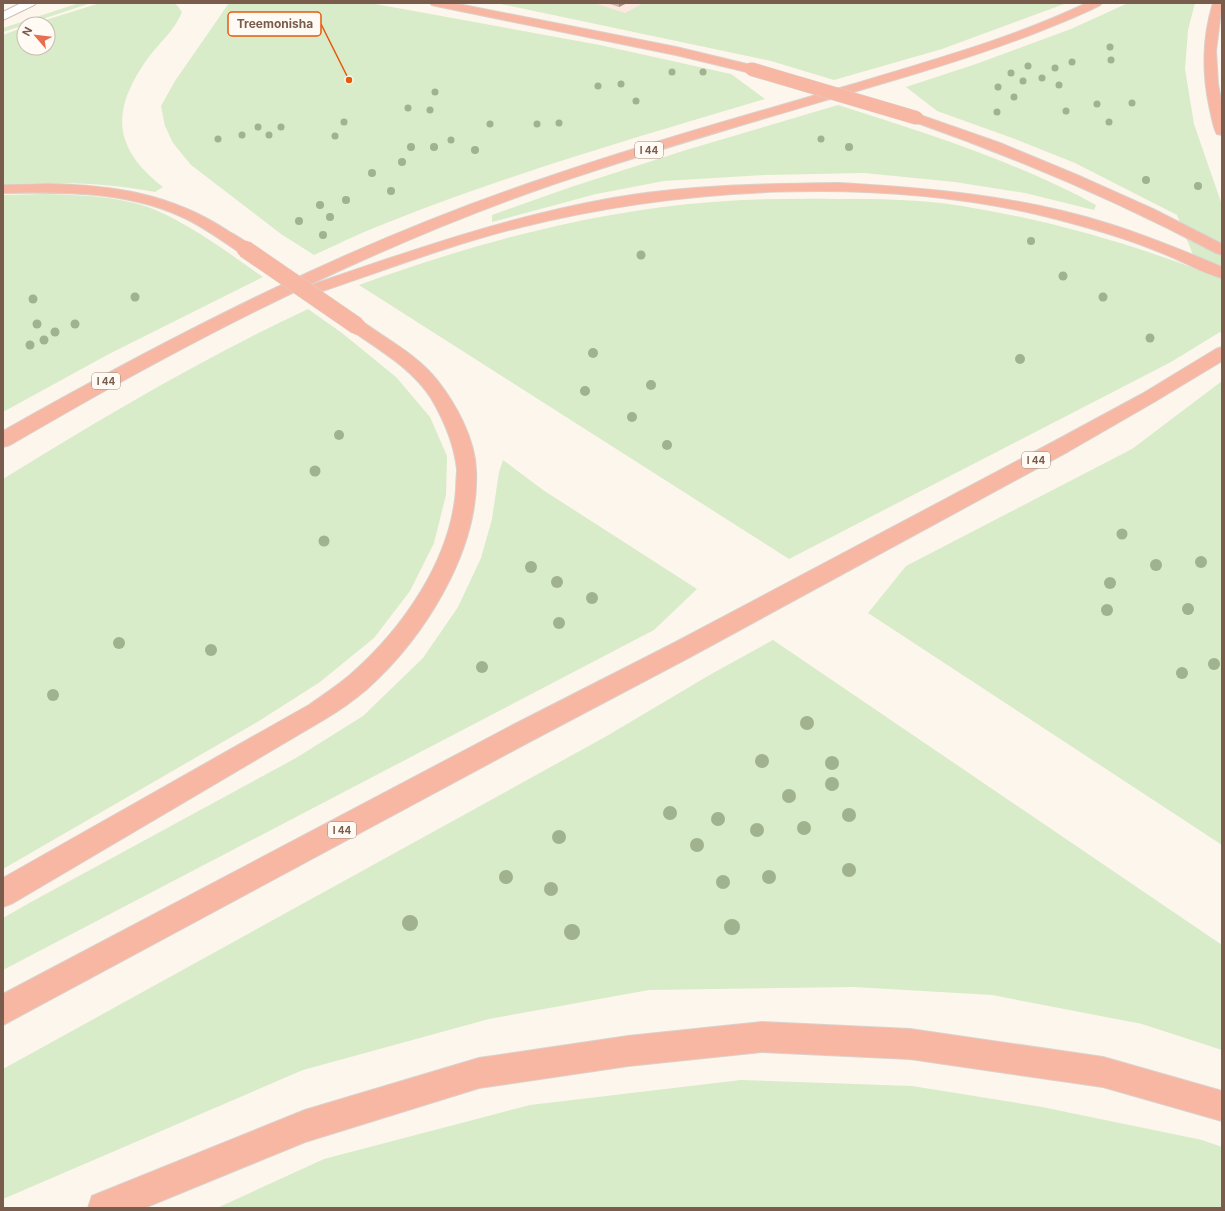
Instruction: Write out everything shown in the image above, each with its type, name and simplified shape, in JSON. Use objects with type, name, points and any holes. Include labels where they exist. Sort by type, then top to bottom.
[{"type":"highway","points":[[436,3],[647,45],[751,69],[917,118],[1033,161],[1183,229],[1222,250]]},
{"type":"highway","name":"I 44","points":[[3,440],[83,393],[212,325],[341,262],[436,222],[548,182],[675,141],[927,66],[1009,39],[1096,3]]},
{"type":"highway","points":[[1219,3],[1210,43],[1212,83],[1222,131]]},
{"type":"highway","points":[[212,325],[437,246],[526,221],[602,204],[738,190],[811,187],[879,189],[944,194],[1003,203],[1065,217],[1126,235],[1196,260],[1222,273]]},
{"type":"highway","points":[[3,189],[74,189],[110,192],[147,199],[178,209],[204,222],[246,249],[414,367],[440,396],[460,433],[466,469],[465,512],[452,554],[430,597],[400,639],[364,677],[317,712],[3,893]]},
{"type":"highway","name":"I 44","points":[[3,1010],[520,734],[682,650],[1062,446],[1222,353]]},
{"type":"highway","points":[[104,1208],[306,1126],[479,1073],[628,1051],[762,1037],[910,1044],[1103,1072],[1222,1106]]},
{"type":"street","points":[[3,7],[15,3]]},
{"type":"street","points":[[3,17],[30,3]]},
{"type":"shaded area","points":[[579,3],[643,3],[625,13]]},
{"type":"green space","points":[[79,3],[91,3],[52,16],[39,16]]},
{"type":"green space","points":[[100,3],[172,3],[177,5],[182,12],[175,25],[148,58],[136,77],[128,94],[123,111],[122,127],[126,142],[134,157],[146,172],[163,187],[155,192],[117,186],[80,184],[3,184],[3,35],[16,30],[16,56],[56,56],[56,17]]},
{"type":"green space","points":[[229,3],[370,3],[600,45],[731,74],[765,99],[532,170],[384,224],[314,255],[281,234],[191,165],[173,143],[165,126],[161,106],[175,81]]},
{"type":"green space","points":[[496,3],[594,3],[625,13],[643,3],[1067,3],[942,49],[834,80],[771,61]]},
{"type":"green space","points":[[1128,3],[1195,3],[1188,30],[1185,69],[1194,124],[1222,205],[1222,334],[1220,332],[1171,362],[789,559],[359,285],[489,243],[577,221],[667,206],[758,199],[900,200],[962,206],[1022,217],[1112,240],[1199,270],[1177,215],[1075,163],[1015,139],[937,111],[906,87],[976,64],[1071,29]]},
{"type":"green space","points":[[16,24],[16,28],[3,32],[3,28]]},
{"type":"green space","points":[[838,105],[937,137],[1002,161],[1065,189],[1096,205],[1094,210],[1025,193],[955,182],[864,173],[765,175],[664,181],[596,194],[492,222],[492,215],[571,187],[686,150]]},
{"type":"green space","points":[[46,194],[110,198],[148,207],[192,229],[263,277],[109,354],[3,412],[3,195]]},
{"type":"green space","points":[[308,309],[342,333],[396,377],[430,417],[447,456],[446,495],[434,543],[410,591],[374,638],[320,682],[259,721],[3,869],[3,479],[191,368]]},
{"type":"green space","points":[[1222,381],[1222,845],[868,613],[906,566],[1132,449]]},
{"type":"green space","points":[[503,460],[543,490],[697,589],[654,630],[3,970],[3,918],[296,758],[363,716],[423,658],[458,607],[481,558],[492,519],[499,472]]},
{"type":"green space","points":[[773,640],[1222,945],[1222,1050],[1142,1024],[992,995],[854,987],[649,990],[489,1019],[303,1070],[3,1199],[3,1069],[605,737],[713,673]]},
{"type":"green space","points":[[741,1080],[912,1086],[1042,1107],[1202,1140],[1222,1147],[1222,1208],[217,1208],[324,1159],[530,1105]]},
{"type":"place","name":"Treemonisha","points":[[349,80]]}]
